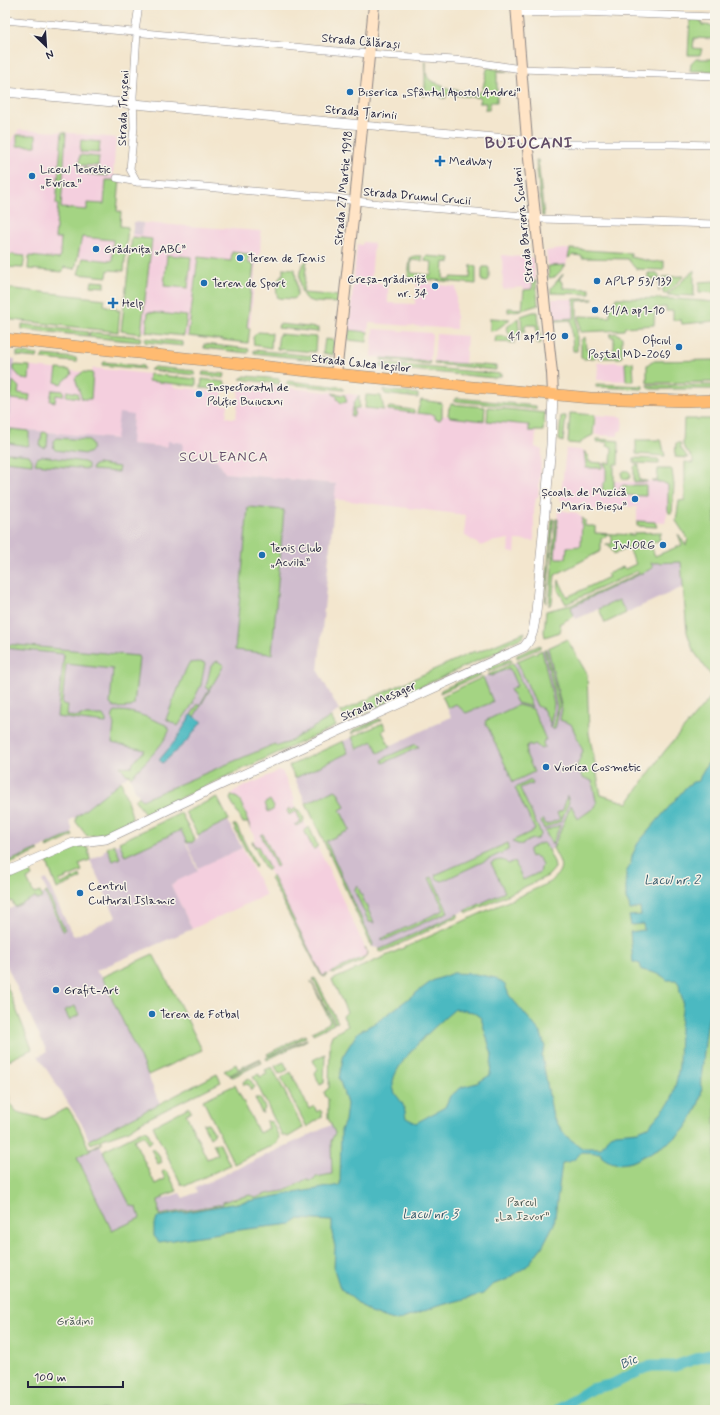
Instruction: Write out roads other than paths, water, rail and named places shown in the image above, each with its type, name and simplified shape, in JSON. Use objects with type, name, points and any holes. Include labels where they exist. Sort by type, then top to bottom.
[{"type":"main road","name":"Strada 27 Martie 1918","points":[[336,374],[374,5]]},
{"type":"main road","name":"Strada Bariera Sculeni","points":[[516,9],[527,140],[553,394]]},
{"type":"main road","name":"Strada Calea Ieșilor","points":[[5,339],[336,374],[597,399],[676,401],[715,400]]},
{"type":"street","name":"Strada Trușeni","points":[[137,182],[130,169],[134,127],[136,33],[139,5]]},
{"type":"street","points":[[516,9],[579,9],[715,17]]},
{"type":"street","name":"Strada Călărași","points":[[5,20],[370,54],[468,61],[521,69],[715,76]]},
{"type":"street","name":"Strada Țarinii","points":[[5,92],[536,142],[565,144],[715,145]]},
{"type":"street","name":"Strada Drumul Crucii","points":[[117,178],[137,182],[177,184],[535,217],[541,220],[715,224]]},
{"type":"street","name":"Strada Mesager","points":[[5,872],[73,843],[106,839],[524,647],[530,641],[533,634],[536,612],[551,445],[553,394]]},
{"type":"water","points":[[191,715],[202,721],[189,739],[163,763],[159,760],[176,740]]},
{"type":"water","name":"Lacul nr. 3","points":[[715,756],[715,994],[706,1032],[701,1096],[693,1116],[679,1135],[658,1149],[632,1162],[621,1164],[606,1160],[601,1156],[601,1153],[581,1152],[573,1160],[562,1163],[554,1224],[542,1247],[527,1266],[508,1279],[492,1285],[483,1294],[438,1306],[397,1321],[370,1313],[340,1288],[334,1269],[335,1247],[332,1233],[332,1221],[299,1219],[292,1224],[159,1242],[154,1236],[154,1224],[158,1217],[340,1185],[341,1130],[345,1121],[347,1104],[339,1078],[344,1054],[358,1032],[377,1022],[432,981],[453,973],[475,974],[496,978],[505,985],[509,995],[541,1033],[545,1047],[542,1056],[553,1117],[566,1136],[582,1148],[601,1148],[609,1136],[616,1133],[638,1131],[648,1127],[671,1101],[679,1065],[680,1027],[683,1000],[679,984],[676,980],[667,980],[659,974],[642,970],[640,964],[633,962],[630,932],[644,930],[643,924],[631,925],[629,916],[641,915],[640,908],[630,910],[626,899],[626,873],[638,843],[687,786],[693,782],[699,781],[707,764]],"holes":[[[455,1009],[473,1012],[481,1018],[492,1055],[490,1075],[477,1083],[462,1087],[450,1096],[445,1107],[416,1123],[406,1118],[404,1106],[393,1088],[394,1076],[400,1066],[418,1044]]]},
{"type":"waterway","points":[[5,1109],[8,1123],[5,1137]]},
{"type":"waterway","name":"Bîc","points":[[558,1410],[591,1389],[613,1384],[651,1366],[675,1366],[715,1354]]},
{"type":"place","name":"Biserica „Sfântul Apostol Andrei”","points":[[350,92]]},
{"type":"place","name":"MedWay","points":[[440,161]]},
{"type":"place","name":"Liceul Teoretic „Evrica”","points":[[32,176]]},
{"type":"place","name":"Grădinița „ABC”","points":[[96,249]]},
{"type":"place","name":"Teren de Tenis","points":[[240,258]]},
{"type":"place","name":"APLP 53/139","points":[[597,281]]},
{"type":"place","name":"Teren de Sport","points":[[204,283]]},
{"type":"place","name":"Creșa-grădiniță nr. 34","points":[[435,286]]},
{"type":"place","name":"Help","points":[[113,303]]},
{"type":"place","name":"41/A ap1-10","points":[[595,310]]},
{"type":"place","name":"41 ap1-10","points":[[565,336]]},
{"type":"place","name":"Oficiul Poștal MD-2069","points":[[679,347]]},
{"type":"place","name":"Inspectoratul de Poliție Buiucani","points":[[199,394]]},
{"type":"place","name":"Școala de Muzică „Maria Bieșu”","points":[[635,499]]},
{"type":"place","name":"JW.ORG","points":[[663,545]]},
{"type":"place","name":"Tenis Club „Acvila”","points":[[262,555]]},
{"type":"place","name":"Viorica Cosmetic","points":[[546,767]]},
{"type":"place","name":"Centrul Cultural Islamic","points":[[80,893]]},
{"type":"place","name":"Grafit-Art","points":[[56,990]]},
{"type":"place","name":"Teren de Fotbal","points":[[152,1014]]},
{"type":"district","name":"BUIUCANI","points":[[529,142]]},
{"type":"district","name":"SCULEANCA","points":[[224,456]]},
{"type":"water label","name":"Lacul nr. 2","points":[[672,879]]},
{"type":"park label","name":"Parcul „La Izvor”","points":[[522,1209]]},
{"type":"park label","name":"Grădini","points":[[75,1321]]}]
